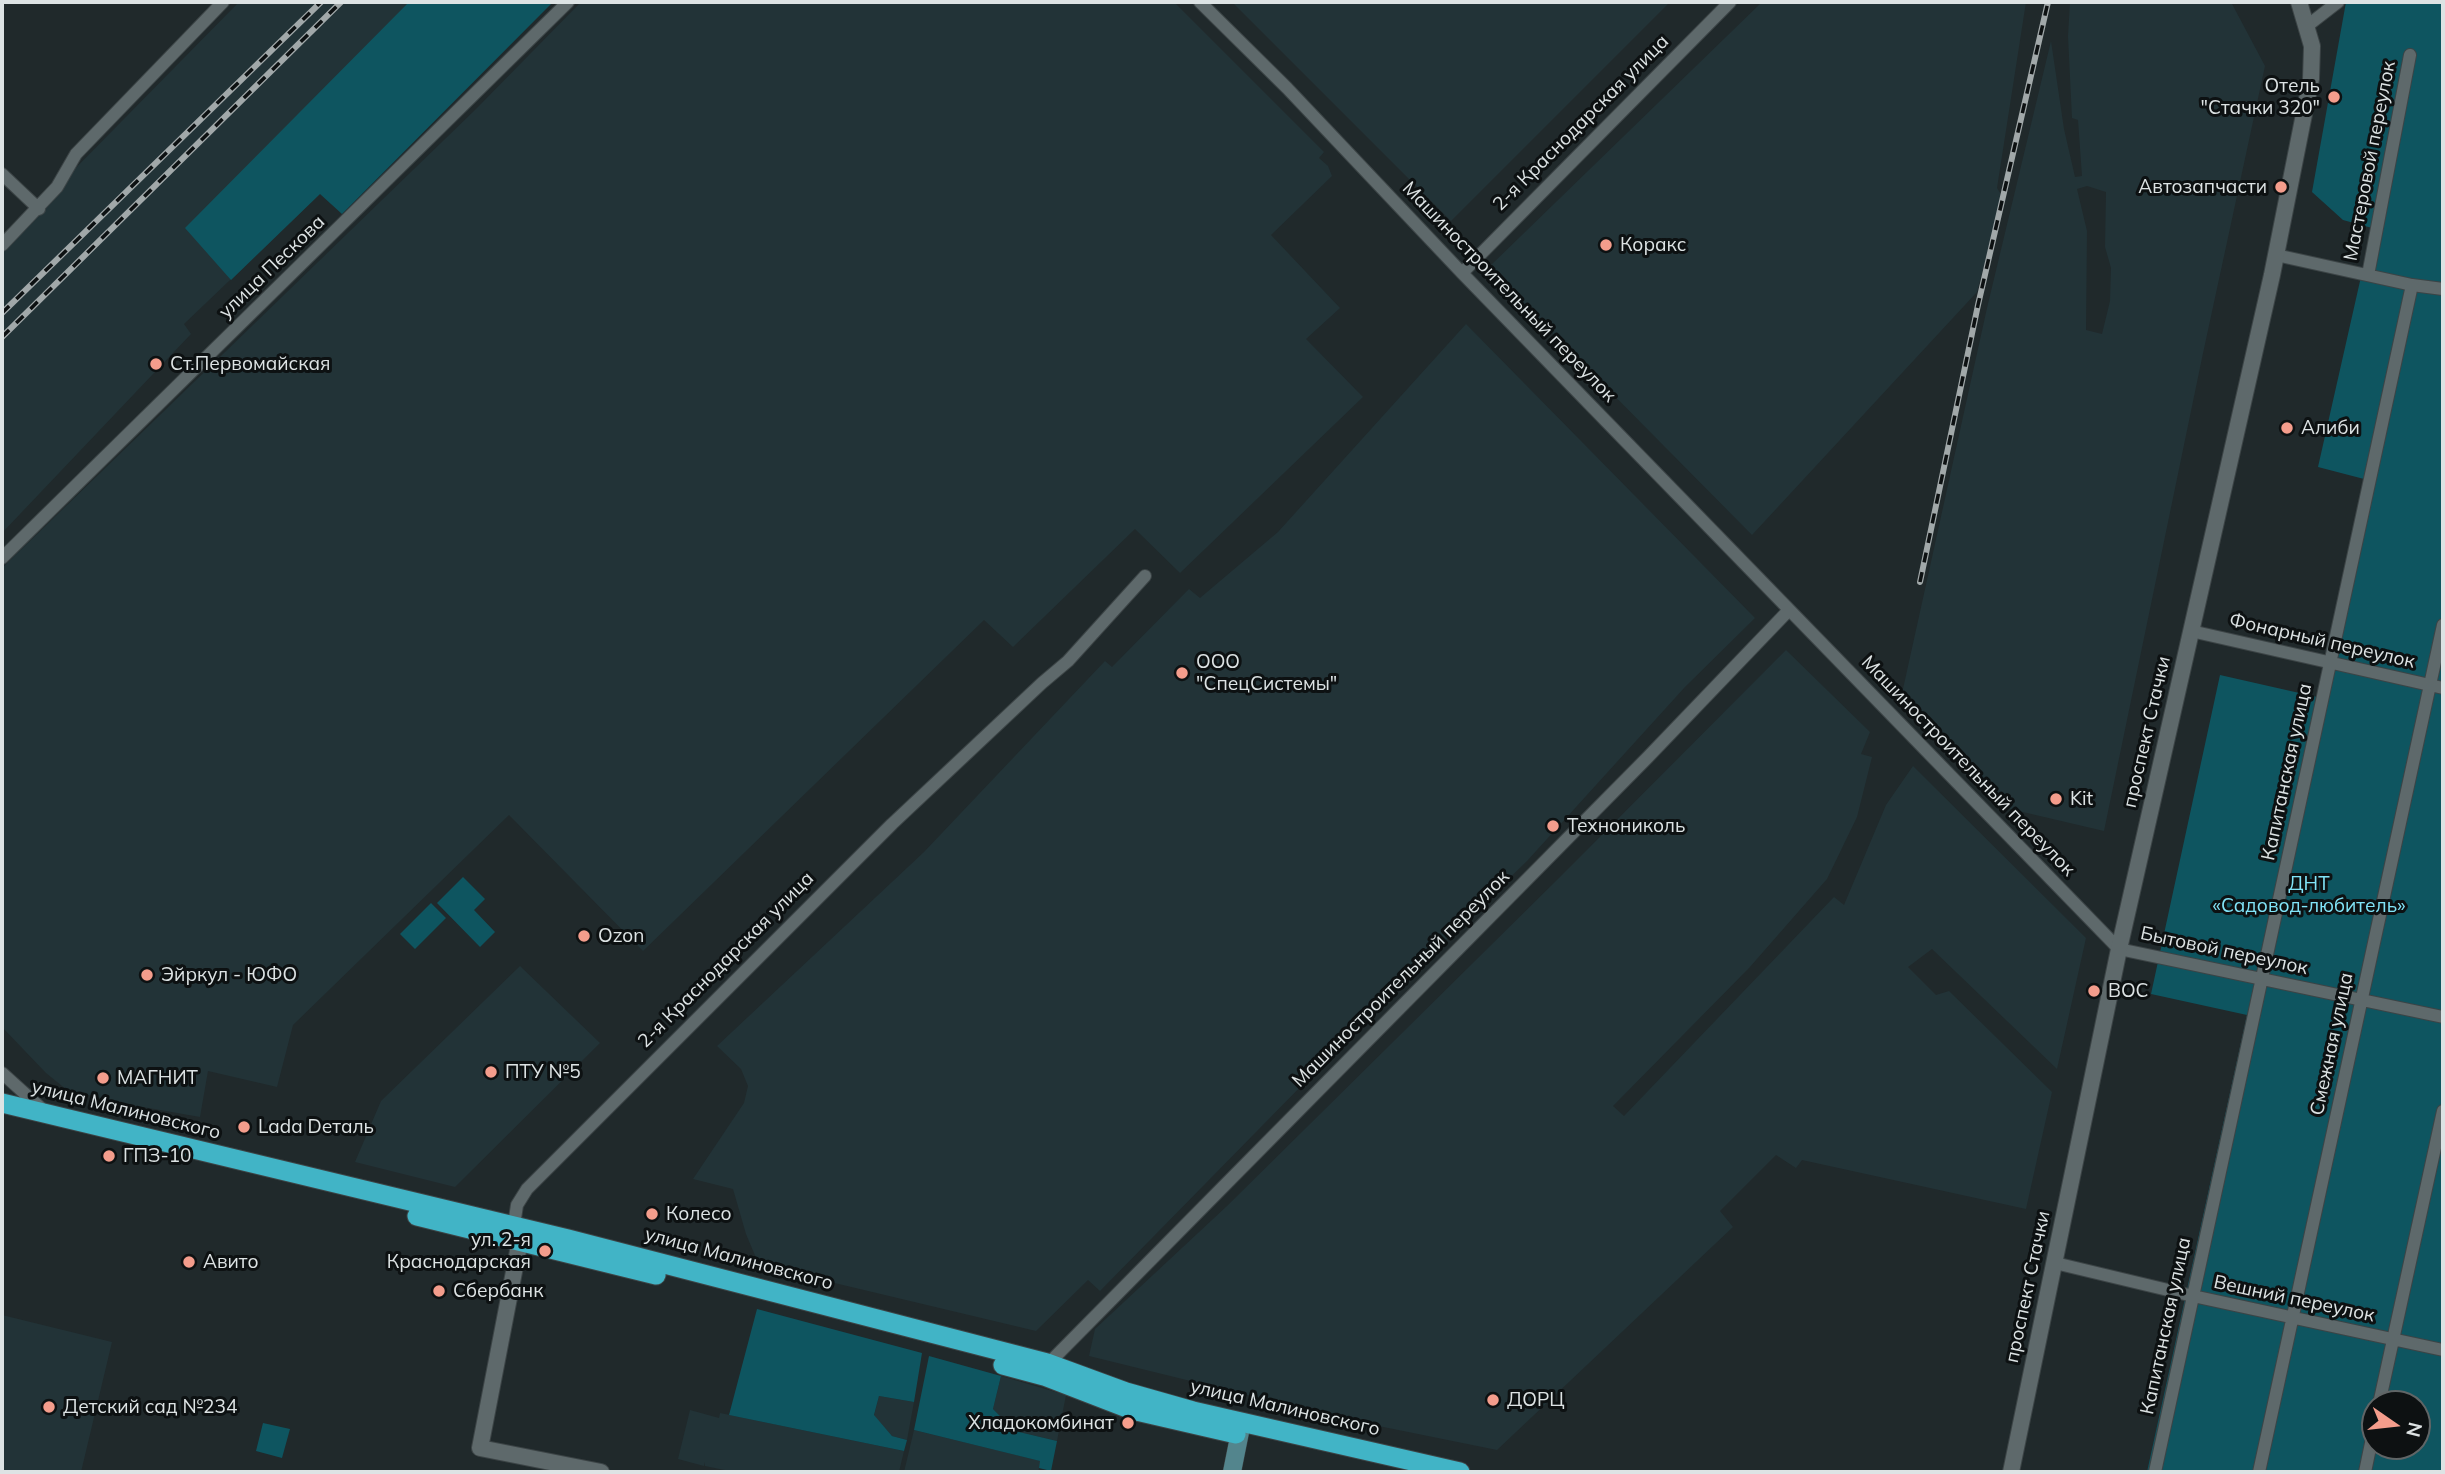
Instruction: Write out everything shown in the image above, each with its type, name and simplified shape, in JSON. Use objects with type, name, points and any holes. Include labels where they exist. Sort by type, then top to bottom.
[{"type":"highway","name":"улица Малиновского","points":[[2,1103],[1045,1370],[1132,1410],[1189,1425],[1241,1428],[1460,1472]]},
{"type":"highway","name":"улица Малиновского","points":[[2,1115],[516,1233]]},
{"type":"highway","name":"улица Малиновского","points":[[1241,1428],[1411,1472]]},
{"type":"main road","points":[[1232,1472],[1241,1428]]},
{"type":"street","points":[[2,245],[39,209],[57,187],[76,155],[223,2]]},
{"type":"street","name":"улица Пескова","points":[[2,558],[568,2]]},
{"type":"street","name":"Машиностроительный переулок","points":[[1200,2],[1287,88],[1462,273],[2119,949]]},
{"type":"street","name":"2-я Краснодарская улица","points":[[1462,273],[1730,2]]},
{"type":"street","name":"проспект Стачки","points":[[2011,1472],[2119,949],[2276,255],[2311,79],[2312,46],[2300,2]]},
{"type":"street","points":[[2307,26],[2338,2]]},
{"type":"street","name":"Мастеровой переулок","points":[[2368,275],[2410,55]]},
{"type":"street","points":[[2,174],[39,209]]},
{"type":"street","name":"Мастеровой переулок","points":[[2276,255],[2412,285],[2443,289]]},
{"type":"street","name":"Капитанская улица","points":[[2155,1472],[2412,285]]},
{"type":"street","name":"2-я Краснодарская улица","points":[[601,1472],[480,1448],[518,1251],[517,1205],[527,1189],[892,824],[1068,661],[1145,576]]},
{"type":"street","name":"Машиностроительный переулок","points":[[1045,1370],[1789,610]]},
{"type":"street","name":"Смежная улица","points":[[2259,1472],[2443,625]]},
{"type":"street","name":"Фонарный переулок","points":[[2191,631],[2443,688]]},
{"type":"street","name":"Бытовой переулок","points":[[2119,949],[2443,1017]]},
{"type":"street","points":[[2,1073],[48,1115]]},
{"type":"street","points":[[2382,1390],[2443,1111]]},
{"type":"street","name":"Вешний переулок","points":[[2055,1263],[2443,1350]]},
{"type":"shaded area","points":[[239,2],[551,2],[320,194],[184,324],[191,334],[2,533],[2,243]]},
{"type":"shaded area","points":[[581,2],[1174,2],[1324,152],[1319,158],[1328,166],[1332,176],[1271,235],[1340,308],[1306,339],[1363,397],[1180,573],[1135,529],[1013,647],[984,620],[643,951],[509,815],[293,1025],[277,1087],[208,1071],[200,1117],[67,1090],[46,1073],[2,1027],[2,568],[476,109]]},
{"type":"shaded area","points":[[1232,2],[1670,2],[1451,221]]},
{"type":"shaded area","points":[[1762,2],[2026,2],[1997,188],[2002,196],[1977,292],[1752,535],[1488,268]]},
{"type":"shaded area","points":[[2070,2],[2231,2],[2265,66],[2104,831],[2010,809],[1901,698],[1987,308],[2051,41],[2064,129],[2075,177],[2082,176],[2078,120],[2072,118],[2068,36]],"holes":[[[2087,186],[2106,192],[2105,247],[2111,268],[2110,301],[2102,334],[2086,330],[2087,231],[2077,189]]]},
{"type":"shaded area","points":[[1466,324],[1755,618],[1685,687],[1527,861],[1415,970],[1100,1291],[1088,1280],[1036,1331],[759,1265],[746,1234],[733,1189],[693,1179],[744,1103],[748,1086],[741,1069],[717,1046],[924,852],[1105,661],[1112,667],[1189,589],[1200,598],[1278,532]]},
{"type":"shaded area","points":[[1786,650],[1870,732],[1861,754],[1872,757],[1857,817],[1827,879],[1749,968],[1613,1106],[1624,1116],[1834,897],[1844,905],[1886,805],[1913,766],[2086,938],[2057,1069],[1932,949],[1908,967],[1936,995],[1949,991],[2052,1092],[2026,1209],[1802,1160],[1796,1168],[1776,1155],[1720,1211],[1733,1227],[1497,1450],[1349,1420],[1089,1356],[1095,1329],[1227,1206]]},
{"type":"shaded area","name":"ПТУ №5","points":[[520,966],[600,1043],[455,1187],[355,1162],[381,1101]]},
{"type":"shaded area","name":"Детский сад №234","points":[[2,1315],[112,1342],[81,1472],[2,1472]]},
{"type":"shaded area","points":[[1001,1376],[1066,1395],[1057,1441],[1015,1431],[993,1409]]},
{"type":"shaded area","points":[[879,1396],[914,1402],[907,1440],[892,1436],[874,1416]]},
{"type":"shaded area","points":[[690,1410],[719,1418],[720,1413],[904,1451],[899,1472],[734,1472],[705,1466],[705,1462],[704,1466],[678,1459]]},
{"type":"shaded area","points":[[914,1430],[1041,1461],[1038,1472],[904,1472]]},
{"type":"green space","points":[[409,2],[553,2],[342,214],[320,194],[231,280],[185,228]]},
{"type":"green space","name":"ДНТ «Садовод-любитель»","points":[[2346,2],[2443,2],[2443,1472],[2147,1472],[2247,1015],[2151,994],[2220,675],[2317,697],[2364,479],[2318,467],[2372,228],[2343,220],[2312,192]]},
{"type":"green space","points":[[463,877],[485,899],[474,910],[495,932],[480,947],[437,903]]},
{"type":"green space","points":[[431,903],[446,918],[415,949],[400,934]]},
{"type":"green space","points":[[757,1309],[922,1353],[914,1402],[879,1396],[874,1415],[892,1436],[907,1440],[904,1451],[729,1415]]},
{"type":"green space","points":[[929,1356],[1001,1376],[993,1409],[1015,1431],[1057,1441],[1051,1471],[1039,1468],[1040,1461],[914,1430]]},
{"type":"green space","points":[[263,1423],[290,1429],[282,1458],[256,1451]]},
{"type":"railway","points":[[2,313],[321,2]]},
{"type":"railway","points":[[2,337],[341,2]]},
{"type":"railway","points":[[1920,582],[1978,305],[2048,2]]},
{"type":"place","name":"Отель \"Стачки 320\"","points":[[2334,97]]},
{"type":"place","name":"Автозапчасти","points":[[2281,187]]},
{"type":"place","name":"Коракс","points":[[1606,245]]},
{"type":"place","name":"Ст.Первомайская","points":[[156,364]]},
{"type":"place","name":"Алиби","points":[[2287,428]]},
{"type":"place","name":"ООО \"СпецСистемы\"","points":[[1182,673]]},
{"type":"place","name":"Kit","points":[[2056,799]]},
{"type":"place","name":"Технониколь","points":[[1553,826]]},
{"type":"place","name":"Ozon","points":[[584,936]]},
{"type":"place","name":"Эйркул - ЮФО","points":[[147,975]]},
{"type":"place","name":"ВОС","points":[[2094,991]]},
{"type":"place","name":"ПТУ №5","points":[[491,1072]]},
{"type":"place","name":"МАГНИТ","points":[[103,1078]]},
{"type":"place","name":"Lada Dеталь","points":[[244,1127]]},
{"type":"place","name":"ГПЗ-10","points":[[109,1156]]},
{"type":"place","name":"Колесо","points":[[652,1214]]},
{"type":"place","name":"ул. 2-я Краснодарская","points":[[545,1251]]},
{"type":"place","name":"Авито","points":[[189,1262]]},
{"type":"place","name":"Сбербанк","points":[[439,1291]]},
{"type":"place","name":"ДОРЦ","points":[[1493,1400]]},
{"type":"place","name":"Детский сад №234","points":[[49,1407]]},
{"type":"place","name":"Хладокомбинат","points":[[1128,1423]]}]
